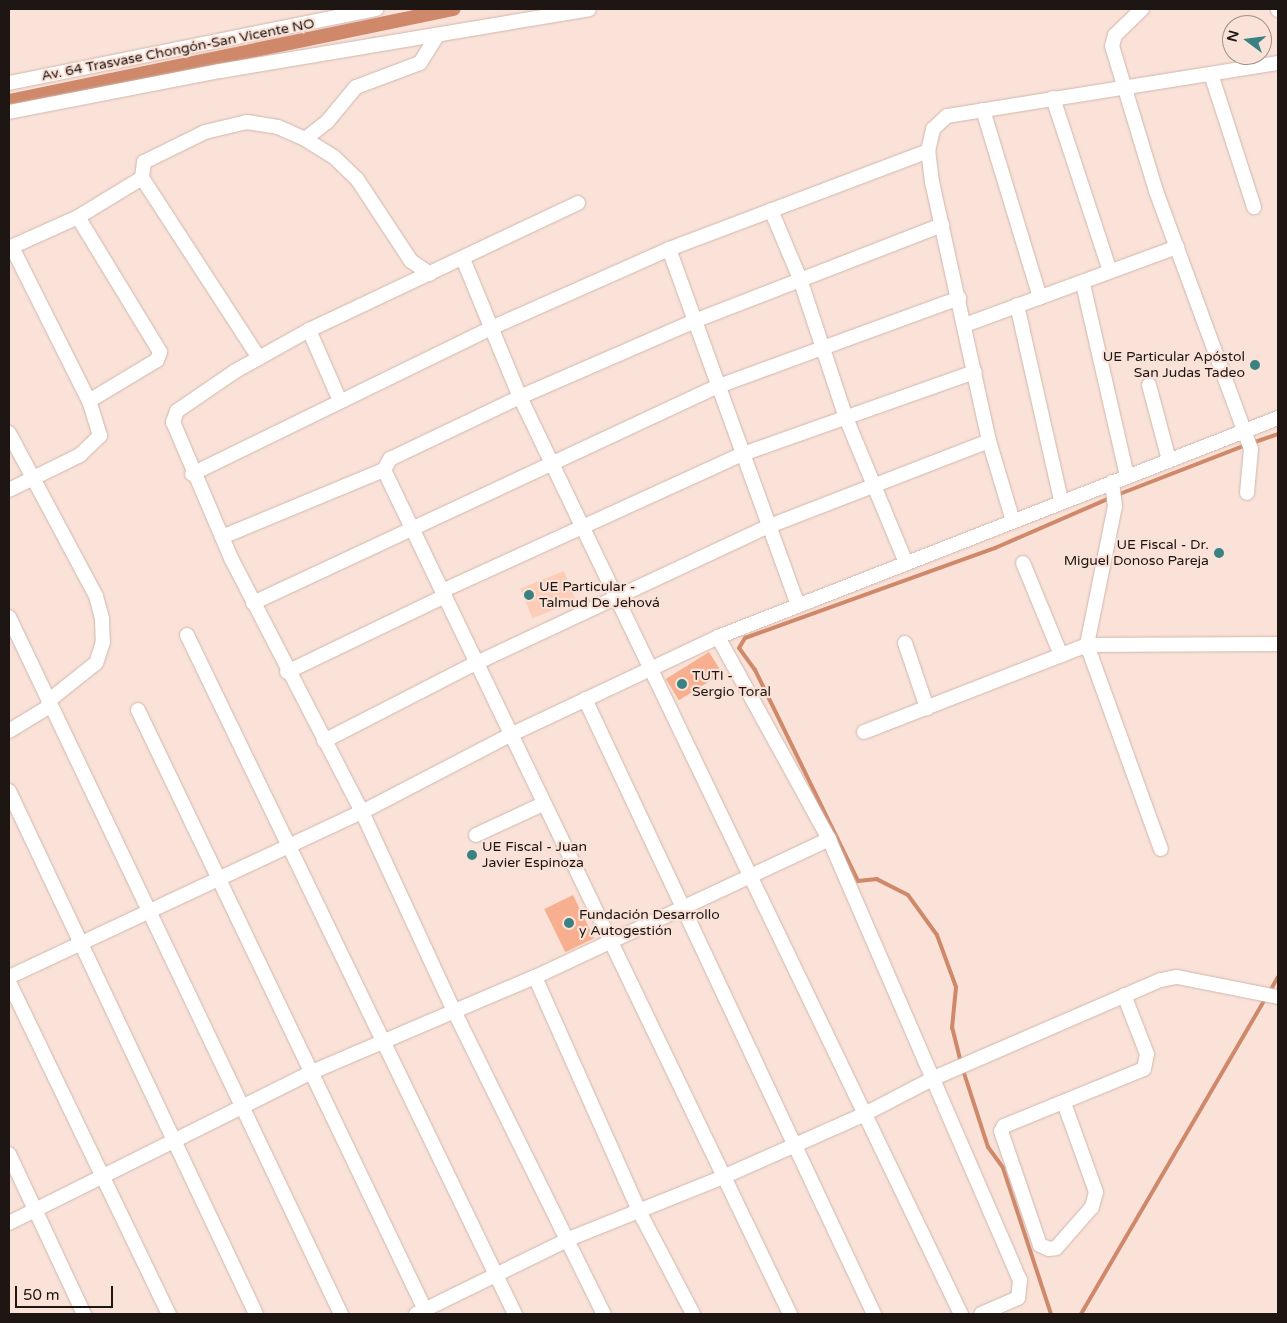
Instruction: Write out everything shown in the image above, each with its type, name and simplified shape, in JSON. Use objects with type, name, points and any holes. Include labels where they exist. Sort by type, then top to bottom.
[{"type":"street","name":"Av. 64 Trasvase Chongón-San Vicente NO","points":[[9,82],[377,9]]},
{"type":"street","points":[[9,112],[220,70],[436,37],[589,9]]},
{"type":"street","points":[[1142,9],[1115,35],[1112,46],[1122,88],[1177,247],[1251,449],[1248,493]]},
{"type":"street","points":[[304,139],[327,122],[356,87],[420,63],[436,37]]},
{"type":"street","points":[[1013,521],[989,441],[942,225],[928,151],[933,129],[947,116],[1278,63]]},
{"type":"street","points":[[1211,74],[1254,207]]},
{"type":"street","points":[[1053,98],[1110,271]]},
{"type":"street","points":[[983,110],[1040,298]]},
{"type":"street","points":[[9,490],[96,444],[99,427],[89,401],[10,248],[78,217],[142,178],[148,158],[225,126],[262,123],[304,139],[334,157],[356,179],[411,261],[430,274]]},
{"type":"street","points":[[192,474],[491,328],[669,249],[771,210],[889,170],[928,151]]},
{"type":"street","points":[[142,178],[259,358]]},
{"type":"street","points":[[578,203],[463,259],[309,330],[259,358],[178,411],[174,432],[253,603],[287,672],[362,812],[454,1011],[604,1314]]},
{"type":"street","points":[[771,210],[800,279],[846,418],[906,563]]},
{"type":"street","points":[[78,217],[160,352],[157,360],[89,401]]},
{"type":"street","points":[[222,537],[384,470],[390,459],[520,397],[697,320],[942,225]]},
{"type":"street","points":[[965,325],[1082,284],[1110,271],[1177,247]]},
{"type":"street","points":[[669,249],[697,320],[716,388],[740,455],[798,605]]},
{"type":"street","points":[[463,259],[520,397],[650,668],[753,874],[863,1115],[961,1314]]},
{"type":"street","points":[[1082,284],[1128,476]]},
{"type":"street","points":[[253,603],[552,461],[716,388],[822,345],[959,298]]},
{"type":"street","points":[[1018,305],[1061,501]]},
{"type":"street","points":[[309,330],[340,401]]},
{"type":"street","points":[[287,672],[443,594],[740,455],[975,372]]},
{"type":"street","points":[[1150,385],[1169,460]]},
{"type":"street","points":[[9,977],[81,944],[220,875],[362,812],[510,735],[718,637],[1061,501],[1278,418]]},
{"type":"street","points":[[9,432],[30,480],[96,596],[102,619],[103,642],[96,663],[49,704],[9,732]]},
{"type":"street","points":[[324,741],[475,663],[767,527],[989,441]]},
{"type":"street","points":[[384,470],[475,663],[790,1314]]},
{"type":"street","points":[[1112,482],[1115,506],[1087,645],[1161,849]]},
{"type":"street","points":[[1023,564],[1061,655]]},
{"type":"street","points":[[9,617],[341,1314]]},
{"type":"street","points":[[187,634],[386,1043],[515,1314]]},
{"type":"street","points":[[718,637],[830,839],[1020,1280],[1018,1298],[982,1314]]},
{"type":"street","points":[[905,642],[927,708]]},
{"type":"street","points":[[864,732],[1087,645],[1278,644]]},
{"type":"street","points":[[585,699],[683,908],[791,1146],[874,1314]]},
{"type":"street","points":[[138,710],[220,875],[423,1313],[569,1240],[723,1177],[863,1115],[934,1078],[1124,995],[1177,977],[1278,998]]},
{"type":"street","points":[[9,791],[173,1143],[256,1314]]},
{"type":"street","points":[[476,835],[543,804]]},
{"type":"street","points":[[9,1222],[34,1212],[102,1176],[173,1143],[312,1072],[386,1043],[454,1011],[535,977],[830,839]]},
{"type":"street","points":[[535,977],[639,1211],[694,1314]]},
{"type":"street","points":[[9,982],[169,1314]]},
{"type":"street","points":[[1064,1102],[1096,1192],[1092,1207],[1056,1248],[1049,1249],[1040,1245],[1000,1138],[1004,1126],[1144,1069],[1147,1054],[1124,995]]},
{"type":"street","points":[[9,1154],[34,1212],[84,1314]]},
{"type":"shaded area","points":[[564,571],[576,601],[532,618],[520,589]]},
{"type":"building","name":"TUTI - Sergio Toral","points":[[709,652],[722,673],[679,700],[666,679]]},
{"type":"building","name":"Fundación Desarrollo y Autogestión","points":[[573,895],[594,938],[565,952],[544,909]]},
{"type":"waterway","points":[[9,101],[454,9]]},
{"type":"waterway","points":[[1252,443],[1278,434]]},
{"type":"waterway","points":[[1117,495],[1246,445]]},
{"type":"waterway","points":[[961,1063],[952,1028],[956,987],[937,935],[908,895],[877,879],[858,881],[755,670],[739,648],[745,638],[995,548],[1110,498]]},
{"type":"waterway","points":[[1269,993],[1278,977]]},
{"type":"waterway","points":[[1081,1314],[1265,999]]},
{"type":"waterway","points":[[963,1070],[988,1147],[1003,1168],[1051,1314]]},
{"type":"place","name":"UE Particular Apóstol San Judas Tadeo","points":[[1255,365]]},
{"type":"place","name":"UE Fiscal - Dr. Miguel Donoso Pareja","points":[[1219,553]]},
{"type":"place","name":"UE Particular - Talmud De Jehová","points":[[529,595]]},
{"type":"place","name":"TUTI - Sergio Toral","points":[[682,684]]},
{"type":"place","name":"UE Fiscal - Juan Javier Espinoza","points":[[472,855]]},
{"type":"place","name":"Fundación Desarrollo y Autogestión","points":[[569,923]]}]
